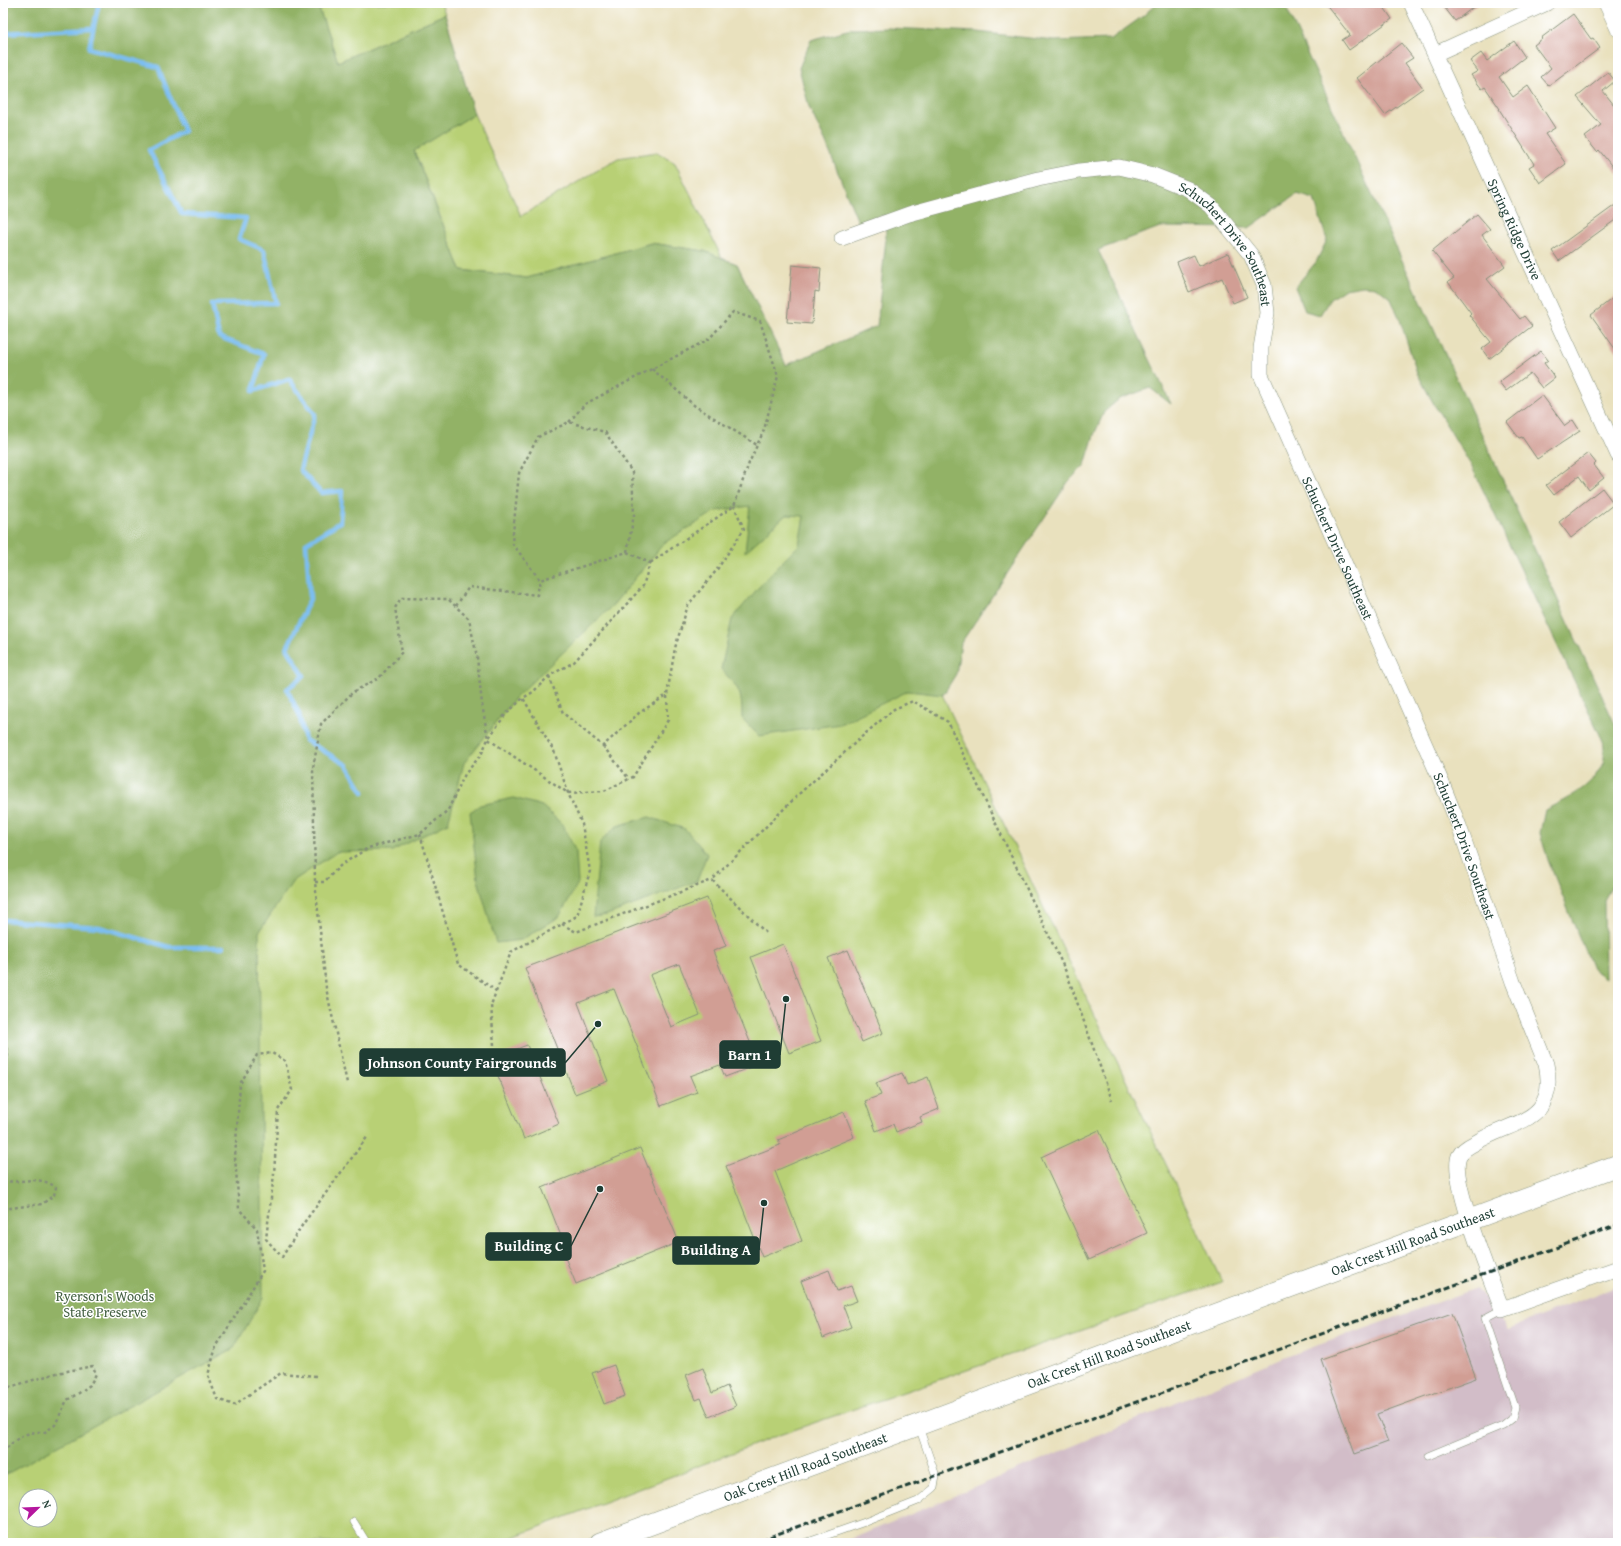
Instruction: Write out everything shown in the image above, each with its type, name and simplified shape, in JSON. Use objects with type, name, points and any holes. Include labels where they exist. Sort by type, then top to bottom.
[{"type":"main road","name":"Oak Crest Hill Road Southeast","points":[[600,1543],[1618,1165]]},
{"type":"street","name":"Spring Ridge Drive","points":[[1411,3],[1618,455]]},
{"type":"street","points":[[1435,54],[1547,3]]},
{"type":"street","points":[[1606,3],[1618,30]]},
{"type":"street","name":"Schuchert Drive Southeast","points":[[842,238],[909,214],[1038,179],[1079,171],[1119,167],[1153,175],[1188,189],[1211,206],[1251,255],[1264,285],[1267,313],[1261,348],[1261,375],[1441,782],[1459,826],[1513,982],[1546,1064],[1548,1089],[1541,1107],[1534,1114],[1521,1122],[1488,1135],[1467,1147],[1459,1157],[1457,1174],[1461,1192],[1502,1309]]},
{"type":"street","points":[[1502,1309],[1618,1268]]},
{"type":"lane","points":[[1428,1456],[1503,1425],[1512,1418],[1515,1407],[1485,1318],[1502,1309]]},
{"type":"lane","points":[[805,1543],[865,1522],[918,1501],[934,1488],[936,1476],[918,1425]]},
{"type":"lane","points":[[354,1522],[367,1543]]},
{"type":"path","points":[[315,882],[324,882],[341,865],[368,848],[420,834],[448,810],[465,774],[481,755],[488,739],[505,715],[523,698],[533,692],[549,676],[574,662],[643,586],[650,563],[734,506],[748,463],[764,430],[778,376],[760,321],[733,312],[709,339],[585,404],[569,422],[538,437],[519,473],[512,543],[540,580],[537,595],[469,587],[456,606]]},
{"type":"path","points":[[652,369],[695,406],[757,445]]},
{"type":"path","points":[[569,422],[606,432],[632,472],[634,515],[627,552]]},
{"type":"path","points":[[347,1083],[326,988],[315,882],[313,768],[321,724],[352,692],[379,678],[402,652],[395,608],[401,598],[448,599],[469,619],[477,657],[482,704],[488,739],[568,793],[604,791],[633,777],[668,720],[667,695],[675,648],[688,604],[716,571],[744,529],[734,506]]},
{"type":"path","points":[[540,580],[627,552],[650,563]]},
{"type":"path","points":[[549,676],[563,713],[603,746],[629,779]]},
{"type":"path","points":[[603,746],[639,713],[667,695]]},
{"type":"path","points":[[494,1045],[491,1005],[511,952],[577,916],[590,871],[582,824],[568,793],[554,751],[523,698]]},
{"type":"path","points":[[562,924],[576,932],[712,880],[800,793],[894,708],[913,701],[948,722],[1067,974],[1112,1100]]},
{"type":"path","points":[[420,834],[458,964],[496,991]]},
{"type":"path","points":[[712,880],[766,933]]},
{"type":"path","points":[[3,1044],[7,1047],[8,1059],[3,1067]]},
{"type":"path","points":[[316,1376],[280,1372],[234,1405],[217,1399],[208,1375],[216,1347],[263,1270],[257,1229],[239,1209],[235,1158],[240,1084],[256,1055],[272,1053],[285,1061],[292,1090],[278,1110],[274,1174],[266,1239],[282,1257],[303,1224],[368,1136]]},
{"type":"path","points":[[3,1181],[38,1180],[56,1187],[54,1195],[42,1204],[3,1209]]},
{"type":"path","points":[[3,1290],[3,1294]]},
{"type":"path","points":[[3,1389],[79,1368],[93,1366],[96,1374],[90,1385],[80,1393],[67,1400],[55,1424],[45,1432],[21,1435],[3,1452]]},
{"type":"shaded area","points":[[1618,1286],[1618,1543],[842,1543],[1291,1355],[1477,1288],[1508,1329]]},
{"type":"green space","name":"Ryerson's Woods State Preserve","points":[[3,3],[317,3],[338,62],[445,14],[474,114],[414,151],[461,270],[527,278],[651,243],[704,251],[737,264],[786,365],[877,326],[886,238],[885,215],[858,222],[826,143],[809,107],[799,68],[811,40],[851,29],[889,28],[978,32],[1054,41],[1111,39],[1143,16],[1157,3],[1284,3],[1618,731],[1618,875],[1604,900],[1605,978],[1592,969],[1548,860],[1540,833],[1545,810],[1586,786],[1598,772],[1604,761],[1603,741],[1472,467],[1417,373],[1399,317],[1390,297],[1375,287],[1363,286],[1345,289],[1330,299],[1320,315],[1305,311],[1295,287],[1316,262],[1327,240],[1314,199],[1297,194],[1249,228],[1160,227],[1098,250],[1171,404],[1150,388],[1119,399],[1104,412],[1094,435],[1085,465],[1068,482],[961,643],[956,674],[943,695],[908,691],[840,724],[759,736],[742,718],[741,701],[738,690],[721,669],[732,619],[769,575],[799,545],[804,516],[786,515],[745,552],[750,506],[716,511],[664,543],[613,605],[517,696],[464,763],[448,823],[392,851],[337,852],[293,881],[259,932],[263,1298],[234,1348],[3,1476]]},
{"type":"green space","points":[[317,3],[441,3],[445,14],[338,62]]},
{"type":"green space","points":[[474,114],[521,216],[618,158],[657,152],[675,163],[722,258],[704,251],[651,243],[527,278],[461,270],[414,150]]},
{"type":"green space","name":"Ryerson's Woods State Preserve","points":[[737,264],[1222,1282],[779,1435],[498,1543],[3,1543],[3,555]]},
{"type":"green space","points":[[514,798],[542,806],[563,825],[576,852],[578,883],[559,917],[521,940],[496,943],[478,880],[470,812],[480,805]]},
{"type":"green space","points":[[649,817],[685,829],[707,854],[697,881],[607,915],[593,917],[600,842],[617,826]]},
{"type":"building","points":[[1325,3],[1381,3],[1392,19],[1349,50],[1342,40],[1350,35]]},
{"type":"building","points":[[1441,3],[1479,3],[1455,21]]},
{"type":"building","points":[[1573,14],[1591,39],[1593,38],[1600,48],[1549,86],[1541,77],[1551,68],[1534,45]]},
{"type":"building","points":[[1514,41],[1525,57],[1499,77],[1513,97],[1528,86],[1555,128],[1545,134],[1566,164],[1540,183],[1529,167],[1534,164],[1500,109],[1485,87],[1482,89],[1471,75],[1478,71],[1470,61],[1481,53],[1487,61]]},
{"type":"building","points":[[1401,43],[1413,58],[1405,63],[1423,88],[1385,115],[1357,78]]},
{"type":"building","points":[[1608,72],[1615,81],[1603,91],[1618,110],[1618,174],[1599,150],[1597,152],[1585,137],[1601,125],[1577,97]]},
{"type":"building","points":[[1618,203],[1618,218],[1559,261],[1552,251]]},
{"type":"building","points":[[1477,214],[1490,229],[1482,235],[1505,266],[1487,279],[1520,319],[1524,316],[1532,326],[1489,359],[1482,349],[1491,342],[1469,315],[1471,313],[1448,282],[1454,278],[1432,251]]},
{"type":"building","points":[[1228,253],[1247,297],[1233,303],[1222,278],[1189,292],[1177,262],[1194,255],[1199,266]]},
{"type":"building","points":[[792,265],[821,268],[819,292],[815,291],[812,324],[787,322]]},
{"type":"building","points":[[1618,294],[1618,353],[1591,315]]},
{"type":"building","points":[[1541,351],[1548,360],[1544,363],[1555,378],[1542,388],[1530,373],[1506,391],[1499,382]]},
{"type":"building","points":[[1542,395],[1565,426],[1573,420],[1580,431],[1537,459],[1522,437],[1519,438],[1507,422]]},
{"type":"building","points":[[1588,453],[1596,463],[1594,465],[1604,478],[1589,490],[1579,476],[1554,495],[1546,485]]},
{"type":"building","points":[[1602,488],[1614,504],[1571,538],[1559,522]]},
{"type":"building","points":[[707,898],[726,946],[713,951],[759,1064],[725,1077],[720,1065],[690,1076],[697,1092],[661,1106],[614,989],[578,1003],[608,1081],[575,1094],[525,968]],"holes":[[[679,964],[700,1015],[671,1027],[650,975]]]},
{"type":"building","points":[[783,944],[821,1041],[789,1053],[751,957]]},
{"type":"building","points":[[848,950],[883,1033],[862,1042],[828,958]]},
{"type":"building","points":[[527,1045],[559,1124],[524,1139],[491,1059]]},
{"type":"building","points":[[902,1073],[907,1085],[928,1077],[939,1109],[920,1117],[922,1122],[896,1132],[893,1124],[876,1131],[865,1101],[881,1095],[876,1083]]},
{"type":"building","points":[[844,1112],[854,1137],[775,1171],[802,1241],[762,1257],[726,1166],[780,1145],[778,1140]]},
{"type":"building","points":[[1099,1130],[1147,1233],[1089,1260],[1041,1157]]},
{"type":"building","points":[[640,1148],[679,1242],[576,1284],[559,1243],[563,1241],[542,1188]]},
{"type":"building","points":[[829,1270],[837,1291],[851,1286],[857,1301],[843,1306],[851,1327],[823,1338],[801,1281]]},
{"type":"building","points":[[1452,1313],[1476,1378],[1377,1414],[1388,1442],[1355,1454],[1321,1359]]},
{"type":"building","points":[[614,1365],[625,1396],[604,1404],[592,1373]]},
{"type":"building","points":[[703,1368],[712,1393],[727,1386],[736,1406],[709,1417],[701,1398],[696,1400],[686,1375]]},
{"type":"waterway","points":[[99,3],[89,48],[158,67],[184,131],[149,150],[182,214],[246,218],[239,239],[264,250],[276,303],[212,304],[219,337],[264,354],[253,391],[289,379],[315,414],[300,470],[321,493],[342,491],[340,522],[306,543],[310,599],[287,648],[304,676],[287,689],[299,714],[305,740],[347,765],[363,792]]},
{"type":"waterway","points":[[3,33],[93,28]]},
{"type":"waterway","points":[[3,920],[99,927],[169,947],[223,947]]},
{"type":"railway","points":[[753,1543],[1618,1225]]},
{"type":"place","name":"Barn 1","points":[[786,999]]},
{"type":"place","name":"Johnson County Fairgrounds","points":[[598,1024]]},
{"type":"place","name":"Building C","points":[[600,1189]]},
{"type":"place","name":"Building A","points":[[764,1203]]}]
